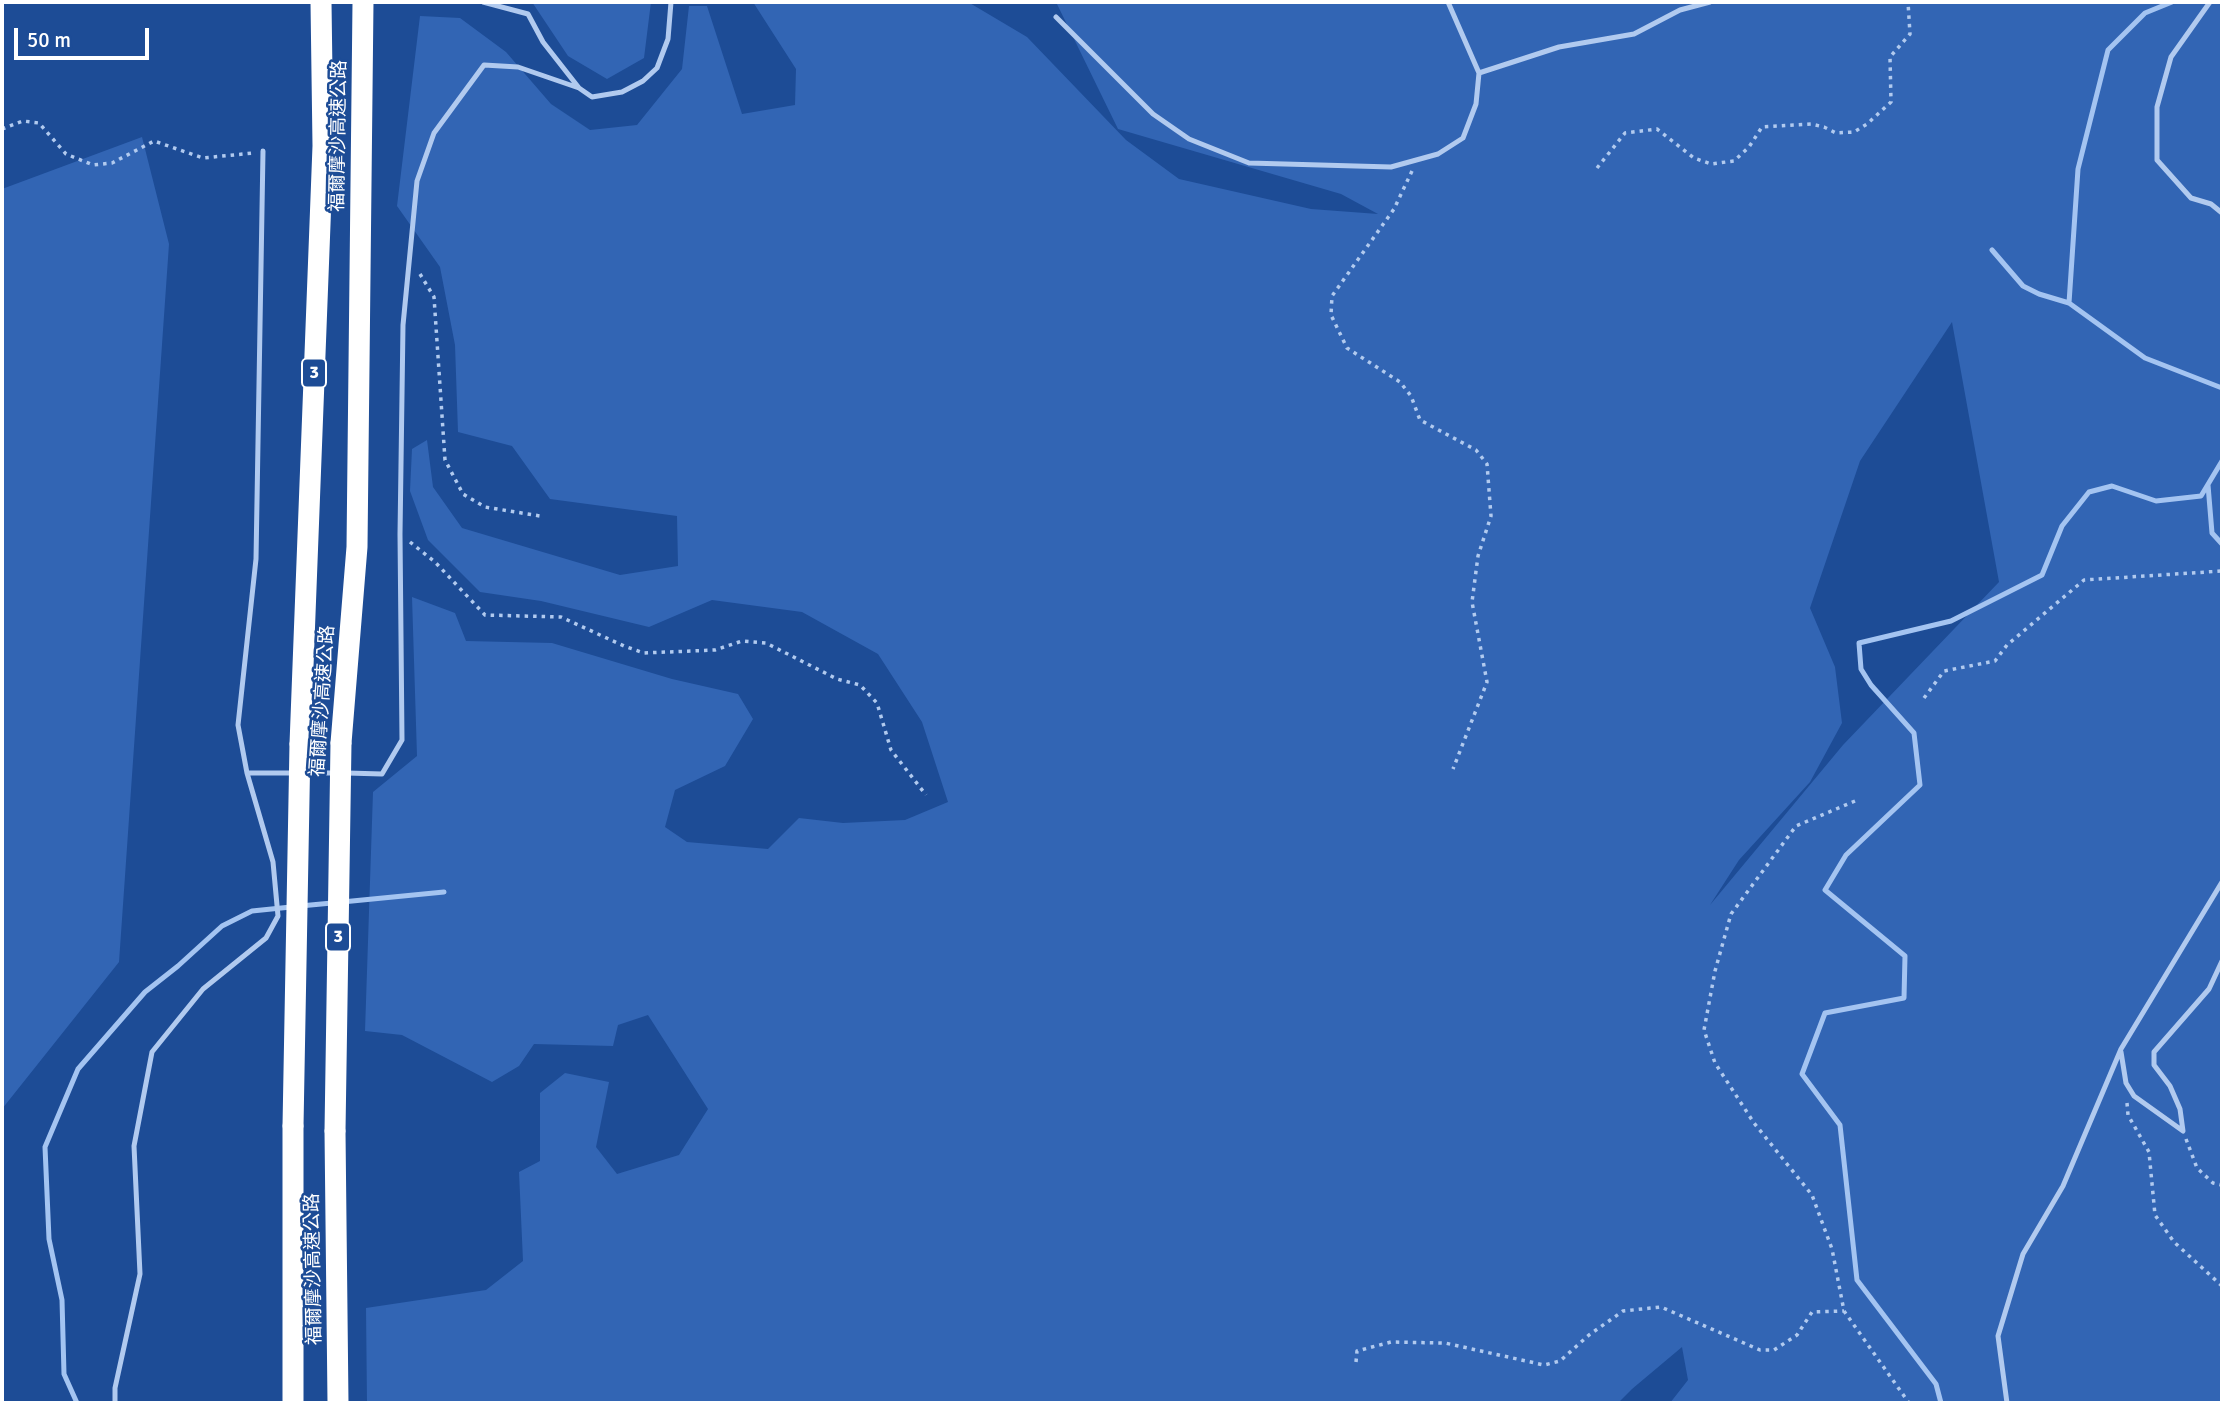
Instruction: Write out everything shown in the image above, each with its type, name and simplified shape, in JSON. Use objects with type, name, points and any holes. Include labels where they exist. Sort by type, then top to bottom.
[{"type":"highway","name":"福爾摩沙高速公路","points":[[293,1403],[293,1126],[300,744],[323,146],[321,2]]},
{"type":"highway","name":"福爾摩沙高速公路","points":[[338,1403],[335,1131],[341,743],[357,547],[363,2]]},
{"type":"lane","points":[[483,2],[528,14],[543,42],[579,88]]},
{"type":"lane","points":[[247,774],[382,774],[402,740],[402,325],[417,181],[434,133],[484,65],[518,66],[579,88],[592,97],[622,92],[643,81],[657,68],[668,39],[671,2]]},
{"type":"lane","points":[[1056,17],[1153,114],[1189,138],[1248,163],[1391,167],[1438,154],[1463,138],[1476,104],[1479,73],[1448,2]]},
{"type":"lane","points":[[1479,73],[1559,47],[1634,34],[1680,10],[1710,2]]},
{"type":"lane","points":[[2210,2],[2171,57],[2157,107],[2158,160],[2191,198],[2211,204],[2222,213]]},
{"type":"lane","points":[[115,1403],[140,1274],[134,1146],[152,1052],[203,989],[266,938],[278,916],[273,862],[247,774],[238,725],[256,559],[263,151]]},
{"type":"lane","points":[[2007,1403],[1998,1336],[2023,1254],[2063,1186],[2121,1049],[2222,882]]},
{"type":"lane","points":[[2183,1131],[2180,1109],[2175,1097],[2154,1066],[2154,1052],[2209,989],[2222,961]]},
{"type":"lane","points":[[2121,1049],[2126,1083],[2134,1096],[2183,1131]]},
{"type":"path","points":[[1597,168],[1625,133],[1657,129],[1694,158],[1711,164],[1734,161],[1749,147],[1762,127],[1811,124],[1836,133],[1854,132],[1891,102],[1891,57],[1910,34],[1908,2]]},
{"type":"path","points":[[2,130],[23,121],[39,123],[66,154],[93,165],[112,163],[154,141],[203,158],[263,151]]},
{"type":"path","points":[[1418,160],[1394,209],[1332,296],[1331,315],[1347,348],[1400,382],[1411,396],[1420,420],[1475,450],[1487,464],[1491,516],[1478,556],[1472,602],[1487,682],[1453,769]]},
{"type":"path","points":[[410,258],[435,297],[445,460],[463,494],[485,507],[540,516]]},
{"type":"path","points":[[400,534],[435,562],[485,615],[561,617],[644,653],[715,650],[742,641],[766,643],[837,679],[860,685],[877,703],[891,750],[926,795]]},
{"type":"path","points":[[1924,698],[1944,671],[1995,661],[2007,645],[2084,580],[2222,571]]},
{"type":"path","points":[[1855,801],[1796,827],[1731,914],[1715,971],[1704,1030],[1715,1063],[1754,1123],[1812,1195],[1832,1249],[1844,1311],[1909,1403]]},
{"type":"path","points":[[2126,1083],[2128,1115],[2149,1152],[2155,1214],[2174,1242],[2222,1286]]},
{"type":"path","points":[[2183,1131],[2197,1168],[2213,1183],[2222,1185]]},
{"type":"path","points":[[1356,1362],[1357,1351],[1391,1342],[1405,1342],[1445,1343],[1544,1365],[1560,1361],[1589,1335],[1623,1311],[1661,1307],[1760,1350],[1774,1350],[1797,1335],[1812,1312],[1844,1311]]},
{"type":"shaded area","points":[[532,2],[651,2],[644,58],[607,79],[568,56]]},
{"type":"shaded area","points":[[753,2],[968,2],[1027,37],[1126,140],[1179,179],[1311,209],[1378,214],[1341,194],[1118,129],[1056,2],[2222,2],[2222,1403],[1670,1403],[1688,1380],[1682,1347],[1618,1403],[367,1403],[366,1308],[486,1290],[523,1261],[519,1172],[540,1161],[540,1093],[565,1073],[609,1082],[596,1147],[617,1174],[679,1155],[708,1109],[648,1015],[618,1025],[613,1046],[534,1044],[519,1066],[492,1082],[402,1035],[365,1031],[373,792],[417,756],[412,597],[455,613],[466,641],[552,643],[672,679],[738,694],[753,719],[725,766],[675,790],[665,827],[687,842],[768,849],[799,818],[843,823],[905,820],[948,802],[922,722],[878,654],[802,612],[712,600],[649,627],[541,601],[480,592],[428,540],[410,491],[412,449],[427,440],[433,487],[462,528],[620,575],[678,566],[677,516],[550,499],[512,446],[458,432],[455,345],[440,267],[397,206],[420,16],[460,18],[506,52],[551,104],[590,130],[637,125],[682,69],[689,6],[707,6],[742,114],[795,105],[796,69]],"holes":[[[1952,322],[1999,582],[1843,745],[1710,905],[1739,860],[1810,782],[1842,723],[1835,667],[1810,608],[1860,461]]]},
{"type":"shaded area","points":[[142,137],[169,244],[119,962],[2,1109],[2,189]]},
{"type":"waterway","points":[[2172,2],[2145,13],[2108,50],[2078,169],[2069,303],[2145,358],[2222,388]]},
{"type":"waterway","points":[[1992,250],[2023,286],[2069,303]]},
{"type":"waterway","points":[[1941,1403],[1936,1384],[1857,1280],[1840,1125],[1802,1074],[1825,1013],[1904,998],[1905,956],[1825,890],[1846,855],[1920,785],[1914,733],[1871,685],[1861,669],[1859,643],[1951,621],[2042,575],[2062,526],[2089,492],[2112,486],[2156,501],[2201,496],[2222,461]]},
{"type":"waterway","points":[[2208,485],[2212,533],[2222,544]]},
{"type":"waterway","points":[[342,902],[444,892]]},
{"type":"waterway","points":[[300,906],[332,903]]},
{"type":"waterway","points":[[77,1403],[64,1374],[62,1300],[49,1239],[45,1147],[78,1069],[145,992],[222,926],[252,911],[291,907]]}]
